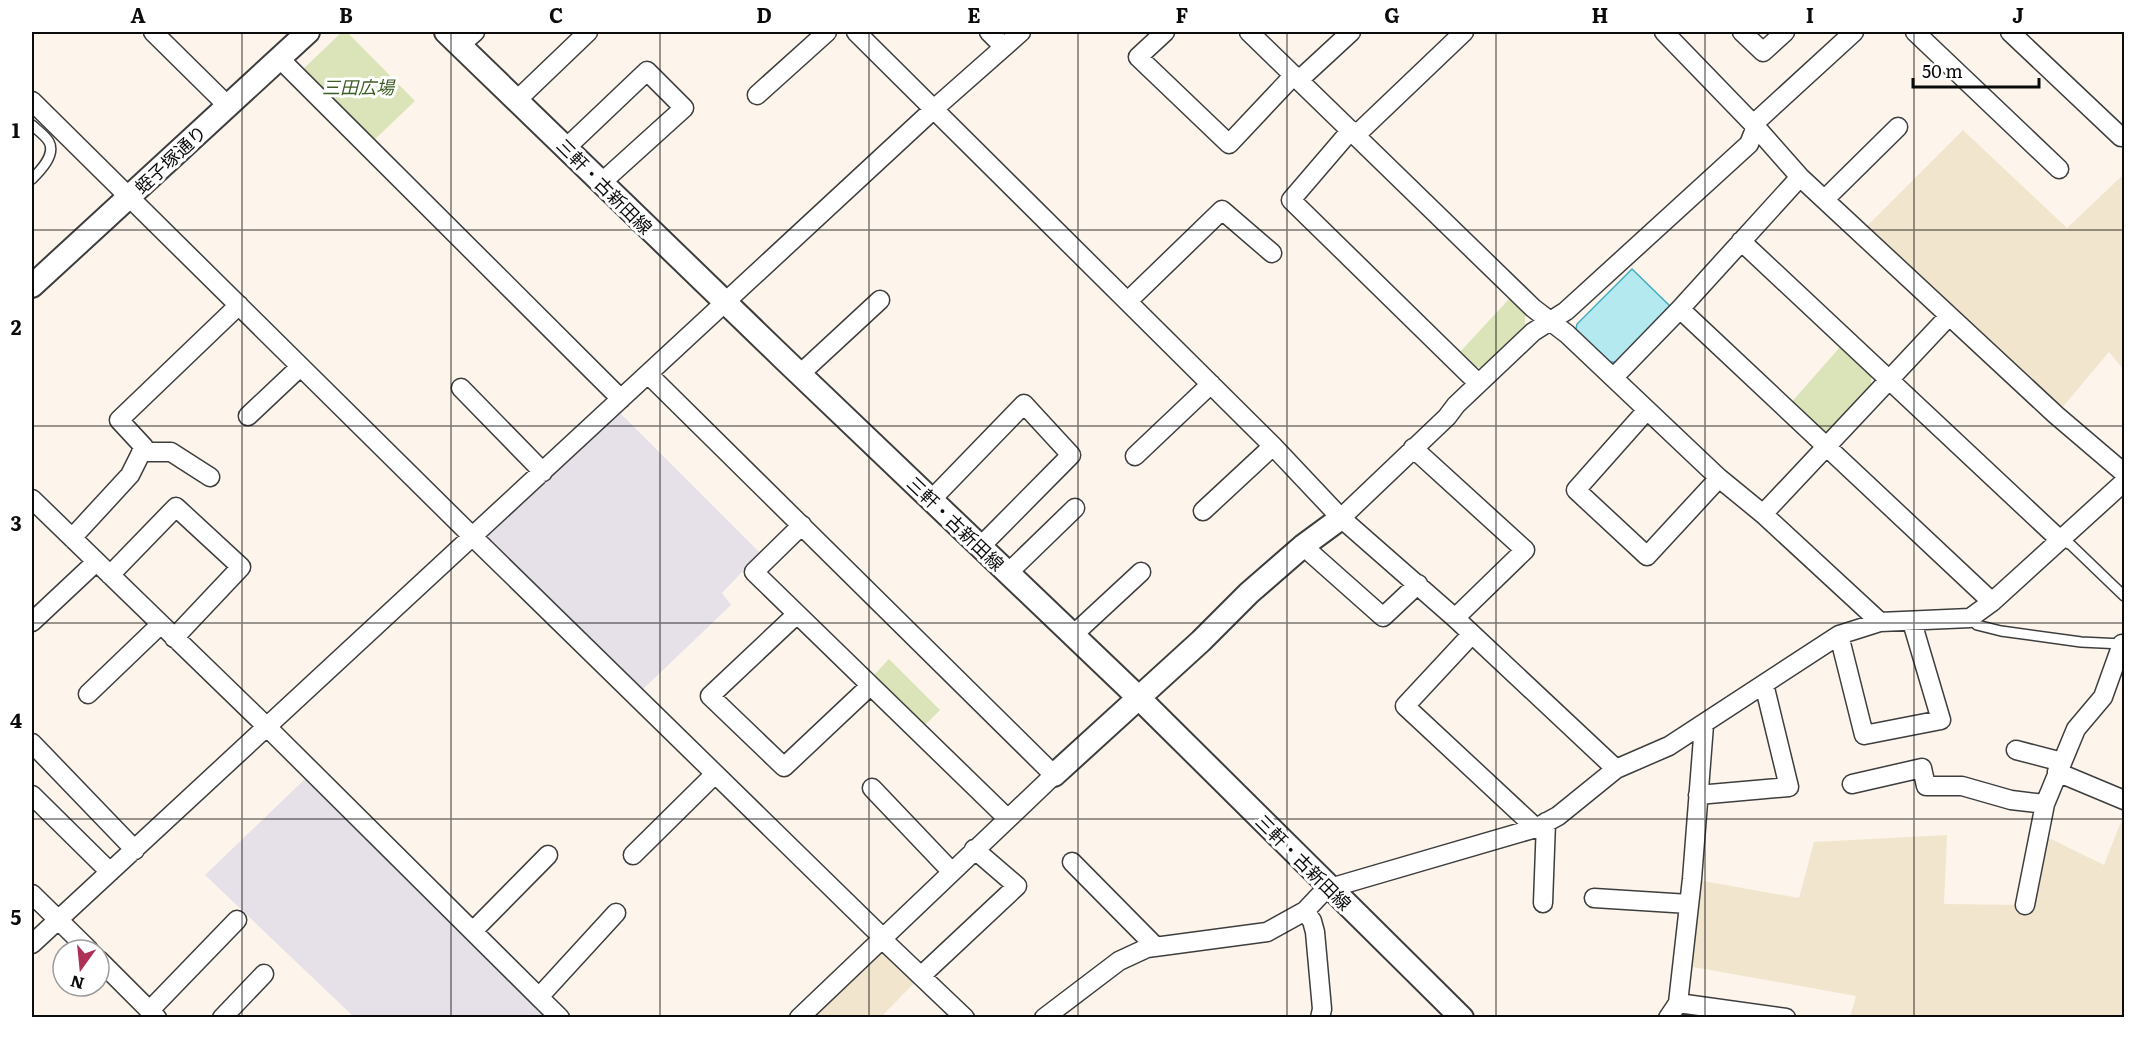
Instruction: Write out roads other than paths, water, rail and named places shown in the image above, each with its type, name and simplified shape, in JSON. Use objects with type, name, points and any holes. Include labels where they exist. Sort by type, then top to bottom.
[{"type":"street","points":[[153,32],[227,105]]},
{"type":"street","name":"蛭子塚通り","points":[[32,286],[308,32]]},
{"type":"street","points":[[517,100],[588,32]]},
{"type":"street","points":[[757,95],[827,32]]},
{"type":"street","points":[[856,32],[1273,446],[1341,518],[1418,584],[1616,769]]},
{"type":"street","points":[[989,32],[1004,46]]},
{"type":"street","points":[[32,944],[934,108],[1021,32]]},
{"type":"street","points":[[1165,32],[1138,57],[1229,144],[1297,77],[1351,32]]},
{"type":"street","points":[[1249,32],[1533,308],[1614,377],[1719,478],[1763,514],[1880,622]]},
{"type":"street","points":[[1464,32],[1354,133],[1291,200],[1478,383]]},
{"type":"street","points":[[1664,32],[1755,126],[1800,177],[2056,415],[2124,473]]},
{"type":"street","points":[[1742,32],[1763,52],[1785,32]]},
{"type":"street","points":[[799,1017],[974,849],[1201,641],[1249,593],[1303,546],[1341,518],[1533,332],[1566,311],[1749,144],[1759,119],[1854,32]]},
{"type":"street","points":[[1915,32],[2058,169]]},
{"type":"street","points":[[2010,32],[2121,137]]},
{"type":"street","name":"三軒・古新田線","points":[[460,36],[517,100],[601,183],[1139,698],[1462,1017]]},
{"type":"street","points":[[279,58],[621,399]]},
{"type":"street","points":[[566,148],[648,71],[684,108],[601,183]]},
{"type":"street","points":[[32,101],[882,939],[965,1017]]},
{"type":"street","points":[[1825,200],[1898,127]]},
{"type":"street","points":[[1614,377],[1680,309],[1800,177]]},
{"type":"street","points":[[1128,301],[1222,210],[1272,253]]},
{"type":"street","points":[[1741,242],[2060,540]]},
{"type":"street","points":[[800,374],[880,300]]},
{"type":"street","points":[[72,538],[130,475],[144,447],[119,420],[239,305]]},
{"type":"street","points":[[1680,309],[1992,602]]},
{"type":"street","points":[[1763,514],[1949,316]]},
{"type":"street","points":[[248,416],[300,367]]},
{"type":"street","points":[[648,374],[1054,775]]},
{"type":"street","points":[[1135,456],[1211,384]]},
{"type":"street","points":[[461,388],[543,472]]},
{"type":"street","points":[[931,500],[1024,404],[1071,455],[980,547]]},
{"type":"street","points":[[1647,410],[1576,490],[1647,556],[1719,478]]},
{"type":"street","points":[[1203,511],[1273,446]]},
{"type":"street","points":[[1413,448],[1525,550],[1455,618]]},
{"type":"street","points":[[141,452],[171,452],[210,477]]},
{"type":"street","points":[[1044,1017],[1119,961],[1147,948],[1267,932],[1305,911],[1330,888],[1541,825],[1558,816],[1616,769],[1669,746],[1704,725],[1839,635],[1880,622],[1970,618],[1992,602],[2060,540],[2120,490]]},
{"type":"street","points":[[33,504],[72,538],[267,727],[560,1017]]},
{"type":"street","points":[[32,622],[103,569],[176,507],[241,567],[174,638]]},
{"type":"street","points":[[1008,573],[1075,508]]},
{"type":"street","points":[[802,525],[754,572],[1007,818]]},
{"type":"street","points":[[1303,546],[1383,617],[1418,584]]},
{"type":"street","points":[[1073,635],[1141,572]]},
{"type":"street","points":[[797,614],[710,696],[784,767],[870,687]]},
{"type":"street","points":[[1839,635],[1863,735],[1941,720],[1912,622]]},
{"type":"street","points":[[88,694],[160,624]]},
{"type":"street","points":[[1472,634],[1405,706],[1541,825],[1543,903]]},
{"type":"street","points":[[2025,905],[2045,804],[2076,729],[2103,697],[2123,644]]},
{"type":"street","points":[[1698,795],[1789,787],[1764,684]]},
{"type":"street","points":[[1704,725],[1689,904],[1673,1010],[1786,1017]]},
{"type":"street","points":[[32,743],[135,850]]},
{"type":"street","points":[[2016,750],[2060,767],[2124,800]]},
{"type":"street","points":[[1852,784],[1922,768],[1926,786],[1962,786],[2011,800],[2045,804]]},
{"type":"street","points":[[633,855],[715,774]]},
{"type":"street","points":[[872,788],[951,871]]},
{"type":"street","points":[[32,795],[110,872]]},
{"type":"street","points":[[922,975],[1017,886],[974,849]]},
{"type":"street","points":[[473,931],[548,855]]},
{"type":"street","points":[[1072,862],[1156,947]]},
{"type":"street","points":[[32,894],[77,938]]},
{"type":"street","points":[[1594,898],[1689,904]]},
{"type":"street","points":[[1305,911],[1312,921],[1315,932],[1322,1009],[1320,1017]]},
{"type":"street","points":[[539,997],[616,913]]},
{"type":"street","points":[[111,972],[153,1014],[237,920]]},
{"type":"street","points":[[222,1017],[264,974]]},
{"type":"lane","points":[[32,125],[49,141],[50,147],[46,165],[32,179]]},
{"type":"lane","points":[[2060,540],[2071,545],[2124,596]]},
{"type":"lane","points":[[1970,618],[1977,625],[2001,631],[2081,642],[2123,644]]},
{"type":"water","points":[[1632,269],[1671,307],[1618,362],[1608,362],[1575,334],[1577,324]]},
{"type":"park label","name":"三田広場","points":[[358,86]]}]
